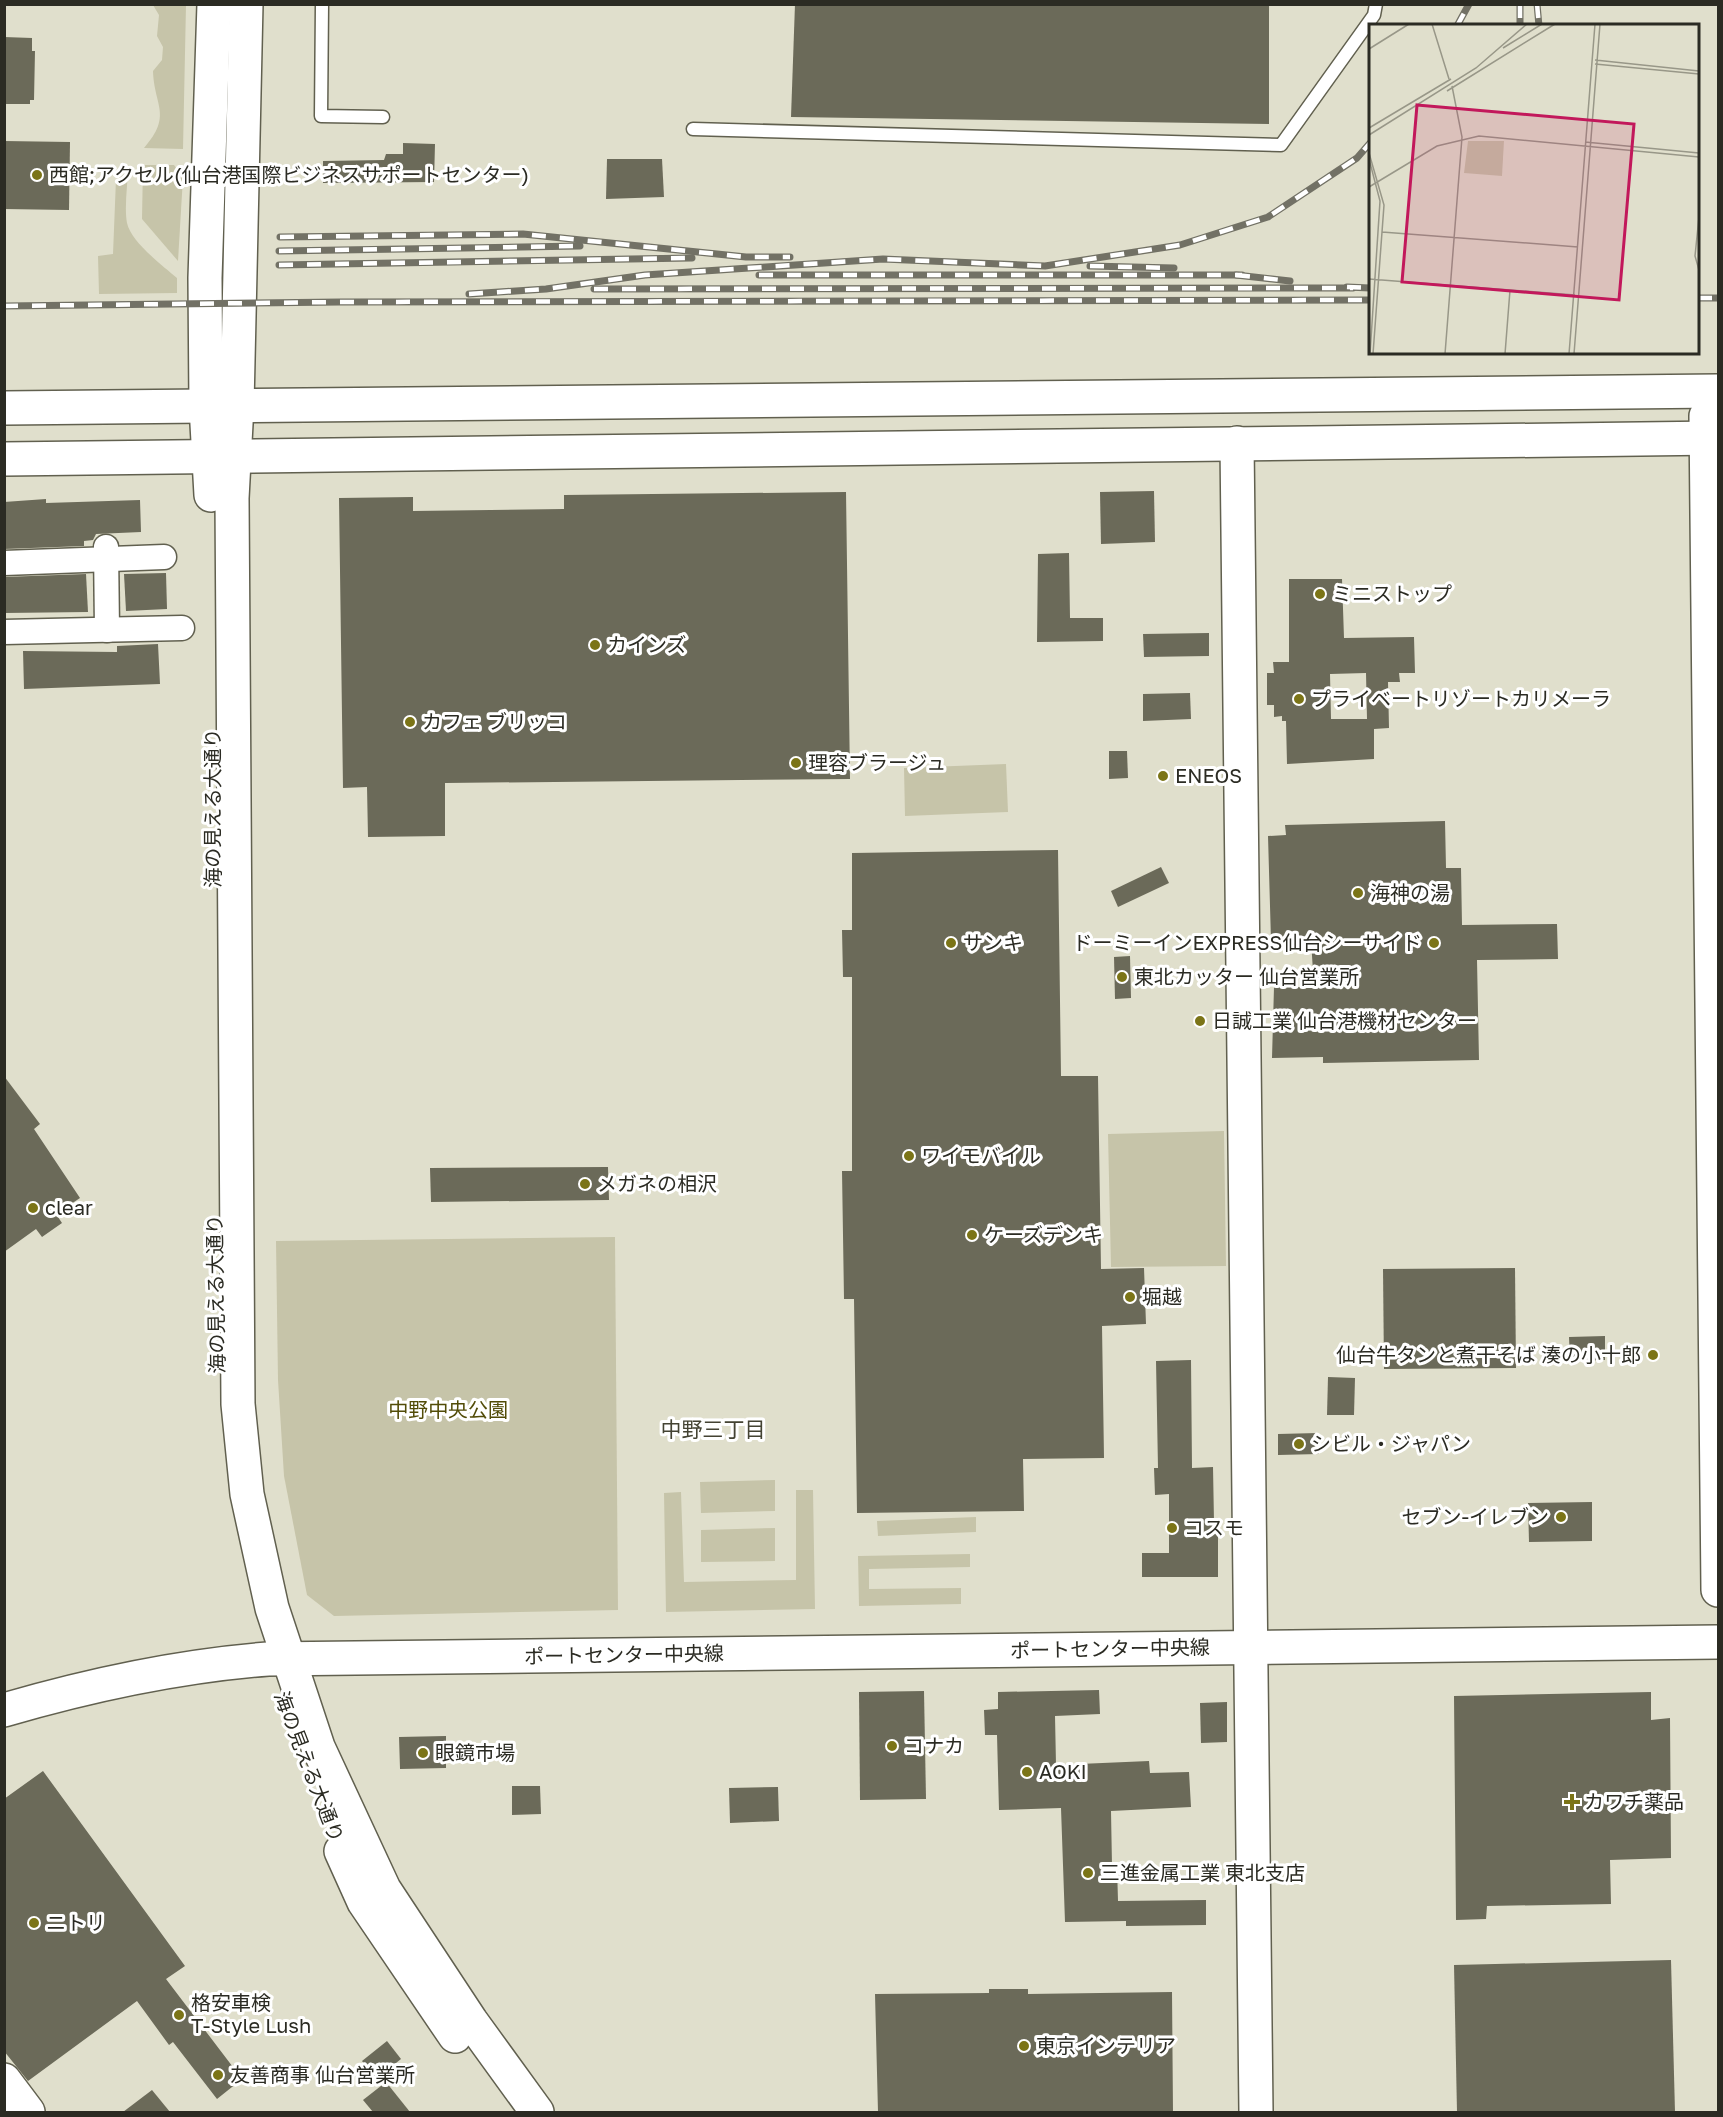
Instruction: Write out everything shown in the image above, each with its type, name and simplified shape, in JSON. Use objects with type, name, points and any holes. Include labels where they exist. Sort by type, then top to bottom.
[{"type":"street","points":[[214,4],[205,278],[222,406]]},
{"type":"street","points":[[222,406],[246,4]]},
{"type":"street","points":[[4,408],[1712,392],[1719,1590]]},
{"type":"street","name":"海の見える大通り","points":[[222,406],[218,1400],[228,1496],[252,1610],[278,1659],[300,1756],[364,1902],[394,1951],[511,2112]]},
{"type":"street","points":[[4,459],[1713,438]]},
{"type":"street","points":[[1237,443],[1256,2112]]},
{"type":"street","points":[[106,553],[107,630]]},
{"type":"street","points":[[4,563],[106,553],[164,557]]},
{"type":"street","points":[[4,632],[182,628]]},
{"type":"street","name":"ポートセンター中央線","points":[[4,1710],[94,1686],[153,1674],[217,1663],[278,1659],[1719,1642]]},
{"type":"street","points":[[278,1659],[384,1889],[471,2021],[537,2112]]},
{"type":"street","points":[[4,2080],[28,2112]]},
{"type":"lane","points":[[322,4],[321,116],[383,117]]},
{"type":"lane","points":[[693,129],[1281,145],[1374,15],[1376,4]]},
{"type":"green space","points":[[153,5],[186,5],[183,149],[144,148],[153,137],[160,118],[153,71],[162,60],[163,47],[157,36],[159,15]]},
{"type":"green space","points":[[143,165],[174,165],[183,177],[178,261],[142,219]]},
{"type":"green space","points":[[128,166],[127,223],[135,238],[148,253],[177,278],[177,293],[99,294],[98,256],[113,254],[116,179]]},
{"type":"green space","points":[[1006,764],[1008,812],[905,816],[904,768]]},
{"type":"green space","points":[[1224,1131],[1226,1266],[1111,1267],[1108,1134]]},
{"type":"green space","name":"中野中央公園","points":[[615,1237],[618,1610],[334,1616],[307,1595],[284,1476],[278,1380],[276,1241]]},
{"type":"green space","points":[[775,1480],[775,1511],[701,1513],[700,1482]]},
{"type":"green space","points":[[796,1490],[813,1490],[815,1609],[666,1612],[664,1493],[681,1492],[684,1582],[796,1580]]},
{"type":"green space","points":[[976,1517],[976,1532],[878,1536],[877,1521]]},
{"type":"green space","points":[[775,1528],[775,1561],[701,1562],[701,1530]]},
{"type":"green space","points":[[970,1554],[970,1567],[869,1569],[869,1589],[961,1588],[961,1604],[859,1606],[858,1556]]},
{"type":"building","points":[[795,4],[1269,4],[1269,124],[791,117]]},
{"type":"building","points":[[4,37],[32,38],[32,51],[35,51],[34,100],[30,100],[30,104],[4,104]]},
{"type":"building","name":"西館;アクセル(仙台港国際ビジネスサポートセンター)","points":[[4,141],[70,142],[69,210],[4,209]]},
{"type":"building","points":[[403,143],[435,144],[434,182],[323,183],[323,161],[384,160],[386,154],[403,154]]},
{"type":"building","points":[[607,159],[662,159],[664,197],[606,199]]},
{"type":"building","points":[[1154,491],[1155,542],[1101,544],[1100,492]]},
{"type":"building","name":"カインズ","points":[[846,492],[850,779],[445,783],[445,836],[368,837],[367,787],[343,788],[339,498],[413,497],[413,511],[564,509],[564,495]]},
{"type":"building","points":[[46,499],[46,503],[140,500],[141,532],[96,534],[93,540],[84,541],[84,546],[4,549],[4,502]]},
{"type":"building","points":[[1069,553],[1070,618],[1103,618],[1103,641],[1037,642],[1038,554]]},
{"type":"building","points":[[166,573],[167,609],[126,611],[124,574]]},
{"type":"building","points":[[86,574],[88,612],[4,613],[4,577]]},
{"type":"building","name":"プライベートリゾートカリメーラ","points":[[1289,579],[1342,579],[1344,638],[1414,637],[1415,673],[1399,673],[1400,682],[1388,682],[1389,728],[1374,729],[1374,759],[1287,764],[1286,721],[1282,721],[1282,716],[1274,717],[1274,705],[1267,705],[1267,673],[1274,673],[1273,662],[1289,662]],"holes":[[[1366,673],[1367,719],[1331,719],[1330,674]]]},
{"type":"building","points":[[1209,633],[1209,656],[1144,657],[1143,634]]},
{"type":"building","points":[[158,644],[160,684],[24,689],[23,651],[117,652],[117,646]]},
{"type":"building","points":[[1190,693],[1191,719],[1143,721],[1143,694]]},
{"type":"building","points":[[1109,751],[1127,751],[1128,778],[1109,779]]},
{"type":"building","points":[[1445,821],[1446,868],[1461,868],[1462,925],[1557,924],[1558,959],[1477,960],[1479,1060],[1323,1063],[1323,1057],[1272,1058],[1274,987],[1314,987],[1311,940],[1271,941],[1268,836],[1286,835],[1285,825]]},
{"type":"building","name":"ケーズデンキ","points":[[1058,850],[1061,1076],[1098,1076],[1101,1269],[1144,1268],[1146,1324],[1102,1326],[1104,1458],[1023,1459],[1024,1511],[857,1513],[854,1299],[844,1299],[842,1171],[852,1171],[852,977],[843,977],[842,930],[852,930],[852,853]]},
{"type":"building","points":[[1161,867],[1169,883],[1118,907],[1111,891]]},
{"type":"building","name":"東北カッター 仙台営業所","points":[[1130,956],[1131,998],[1115,999],[1114,957]]},
{"type":"building","points":[[4,1076],[40,1124],[34,1129],[80,1198],[56,1214],[62,1223],[42,1237],[36,1229],[4,1252]]},
{"type":"building","points":[[608,1167],[609,1200],[431,1202],[430,1168]]},
{"type":"building","points":[[1515,1268],[1516,1368],[1384,1369],[1383,1269]]},
{"type":"building","points":[[1605,1336],[1605,1360],[1570,1361],[1569,1337]]},
{"type":"building","points":[[1191,1360],[1192,1468],[1213,1467],[1214,1522],[1218,1522],[1218,1577],[1142,1577],[1142,1553],[1169,1553],[1169,1494],[1155,1495],[1154,1468],[1158,1468],[1156,1361]]},
{"type":"building","points":[[1328,1377],[1355,1378],[1354,1415],[1327,1415]]},
{"type":"building","points":[[1318,1433],[1319,1454],[1278,1455],[1278,1434]]},
{"type":"building","points":[[1592,1502],[1592,1541],[1529,1542],[1528,1503]]},
{"type":"building","points":[[1099,1690],[1100,1714],[1055,1716],[1056,1765],[1149,1761],[1150,1773],[1189,1772],[1191,1807],[1111,1811],[1112,1866],[1117,1866],[1118,1901],[1206,1900],[1206,1925],[1126,1926],[1126,1921],[1065,1922],[1061,1808],[999,1810],[997,1735],[985,1735],[984,1710],[998,1709],[998,1692]]},
{"type":"building","name":"コナカ","points":[[924,1691],[926,1799],[860,1800],[859,1692]]},
{"type":"building","points":[[1651,1692],[1651,1720],[1670,1718],[1671,1858],[1610,1860],[1611,1904],[1487,1906],[1486,1919],[1456,1920],[1454,1696]]},
{"type":"building","points":[[1227,1702],[1227,1742],[1201,1743],[1200,1703]]},
{"type":"building","name":"眼鏡市場","points":[[446,1736],[446,1768],[400,1769],[399,1737]]},
{"type":"building","points":[[43,1771],[185,1966],[166,1979],[242,2079],[217,2099],[173,2042],[169,2045],[137,2001],[28,2081],[4,2051],[4,1799]]},
{"type":"building","points":[[512,1786],[540,1786],[541,1814],[512,1815]]},
{"type":"building","points":[[778,1787],[779,1821],[730,1823],[729,1788]]},
{"type":"building","points":[[1671,1960],[1675,2112],[1457,2112],[1454,1965]]},
{"type":"building","name":"東京インテリア","points":[[989,1989],[1028,1989],[1028,1994],[1172,1992],[1173,2112],[878,2112],[875,1994],[989,1993]]},
{"type":"building","points":[[387,2041],[401,2059],[376,2079],[362,2061]]},
{"type":"building","points":[[386,2082],[410,2112],[373,2112],[363,2100]]},
{"type":"building","points":[[152,2090],[170,2112],[123,2112]]},
{"type":"railway","points":[[1458,24],[1469,4]]},
{"type":"railway","points":[[1520,4],[1520,24]]},
{"type":"railway","points":[[1537,4],[1539,24]]},
{"type":"railway","points":[[469,294],[546,289],[645,275],[883,259],[1045,266],[1180,245],[1268,217],[1357,158],[1369,144]]},
{"type":"railway","points":[[280,237],[523,234],[746,257],[790,257]]},
{"type":"railway","points":[[279,251],[580,246]]},
{"type":"railway","points":[[279,265],[692,258]]},
{"type":"railway","points":[[1090,266],[1174,268]]},
{"type":"railway","points":[[759,275],[1242,275]]},
{"type":"railway","points":[[1236,275],[1290,281]]},
{"type":"railway","points":[[1347,287],[1369,288]]},
{"type":"railway","points":[[594,289],[1353,288]]},
{"type":"railway","points":[[1699,298],[1718,298]]},
{"type":"railway","points":[[4,306],[340,302],[1369,300]]},
{"type":"place","name":"西館;アクセル(仙台港国際ビジネスサポートセンター)","points":[[37,175]]},
{"type":"place","name":"ミニストップ","points":[[1320,594]]},
{"type":"place","name":"カインズ","points":[[595,645]]},
{"type":"place","name":"プライベートリゾートカリメーラ","points":[[1299,699]]},
{"type":"place","name":"カフェ ブリッコ","points":[[410,722]]},
{"type":"place","name":"理容ブラージュ","points":[[796,763]]},
{"type":"place","name":"ENEOS","points":[[1163,776]]},
{"type":"place","name":"海神の湯","points":[[1358,893]]},
{"type":"place","name":"サンキ","points":[[951,943]]},
{"type":"place","name":"ドーミーインEXPRESS仙台シーサイド","points":[[1434,943]]},
{"type":"place","name":"東北カッター 仙台営業所","points":[[1122,977]]},
{"type":"place","name":"日誠工業 仙台港機材センター","points":[[1200,1021]]},
{"type":"place","name":"ワイモバイル","points":[[909,1156]]},
{"type":"place","name":"メガネの相沢","points":[[585,1184]]},
{"type":"place","name":"clear","points":[[33,1208]]},
{"type":"place","name":"ケーズデンキ","points":[[972,1235]]},
{"type":"place","name":"堀越","points":[[1130,1297]]},
{"type":"place","name":"仙台牛タンと煮干そば 湊の小十郎","points":[[1653,1355]]},
{"type":"place","name":"シビル・ジャパン","points":[[1299,1444]]},
{"type":"place","name":"セブン-イレブン","points":[[1561,1517]]},
{"type":"place","name":"コスモ","points":[[1172,1528]]},
{"type":"place","name":"コナカ","points":[[892,1746]]},
{"type":"place","name":"眼鏡市場","points":[[423,1753]]},
{"type":"place","name":"AOKI","points":[[1027,1772]]},
{"type":"place","name":"カワチ薬品","points":[[1572,1802]]},
{"type":"place","name":"三進金属工業 東北支店","points":[[1088,1873]]},
{"type":"place","name":"ニトリ","points":[[34,1923]]},
{"type":"place","name":"格安車検 T-Style Lush","points":[[179,2015]]},
{"type":"place","name":"東京インテリア","points":[[1024,2046]]},
{"type":"place","name":"友善商事 仙台営業所","points":[[218,2075]]},
{"type":"district","name":"中野三丁目","points":[[713,1430]]}]
